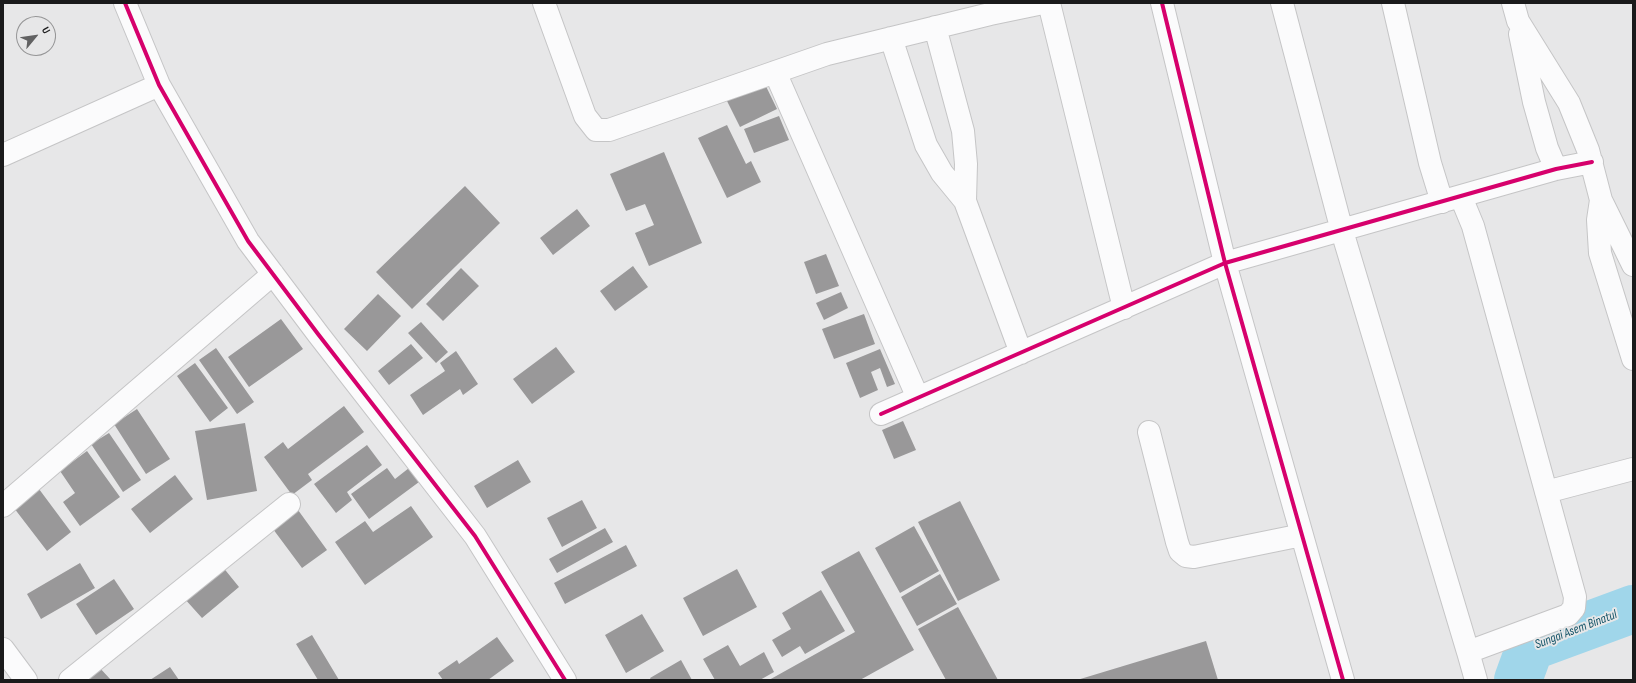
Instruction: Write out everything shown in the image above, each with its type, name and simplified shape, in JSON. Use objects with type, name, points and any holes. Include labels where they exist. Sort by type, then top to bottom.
[{"type":"street","points":[[125,3],[159,85],[248,241],[475,536],[566,680]]},
{"type":"street","points":[[544,3],[585,116],[596,130],[609,130],[630,124],[672,107],[827,54],[936,27],[1044,3]]},
{"type":"street","points":[[1049,3],[1124,308]]},
{"type":"street","points":[[1162,3],[1225,263],[1343,680]]},
{"type":"street","points":[[1282,3],[1342,231],[1476,680]]},
{"type":"street","points":[[1393,3],[1430,163],[1451,199],[1473,226],[1575,597],[1574,608],[1568,615],[1559,620],[1468,652]]},
{"type":"street","points":[[1515,12],[1534,102],[1547,148],[1556,169]]},
{"type":"street","points":[[1515,12],[1569,103],[1592,162],[1601,200],[1633,265]]},
{"type":"street","points":[[936,27],[963,130],[966,164],[965,201]]},
{"type":"street","points":[[891,38],[926,145],[942,172],[965,201],[1021,353]]},
{"type":"street","points":[[775,72],[918,398]]},
{"type":"street","points":[[3,155],[159,85]]},
{"type":"street","points":[[881,414],[1225,263],[1556,169],[1592,162]]},
{"type":"street","points":[[1601,200],[1598,220],[1600,254],[1633,359]]},
{"type":"street","points":[[3,506],[273,274]]},
{"type":"street","points":[[1149,432],[1177,542],[1180,551],[1186,556],[1194,557],[1302,535]]},
{"type":"street","points":[[1546,492],[1633,469]]},
{"type":"street","points":[[70,680],[289,504]]},
{"type":"street","points":[[3,649],[26,680]]},
{"type":"building","points":[[762,78],[777,109],[740,127],[725,97]]},
{"type":"building","points":[[779,116],[789,140],[754,153],[744,129]]},
{"type":"building","points":[[727,125],[746,164],[751,161],[761,182],[727,198],[698,138]]},
{"type":"building","points":[[664,152],[702,243],[649,266],[635,233],[654,225],[645,204],[626,211],[610,174]]},
{"type":"building","points":[[465,186],[500,223],[412,309],[376,272]]},
{"type":"building","points":[[577,209],[590,226],[553,255],[540,238]]},
{"type":"building","points":[[826,254],[839,286],[816,294],[804,262]]},
{"type":"building","points":[[633,266],[648,287],[615,311],[600,291]]},
{"type":"building","points":[[461,268],[479,286],[443,321],[426,304]]},
{"type":"building","points":[[841,292],[848,308],[824,320],[816,303]]},
{"type":"building","points":[[378,294],[401,316],[367,351],[344,329]]},
{"type":"building","points":[[864,314],[875,344],[834,359],[822,329]]},
{"type":"building","points":[[281,319],[303,349],[249,387],[228,357]]},
{"type":"building","points":[[421,322],[448,352],[436,363],[408,333]]},
{"type":"building","points":[[411,344],[423,358],[389,385],[378,371]]},
{"type":"building","points":[[556,347],[575,372],[532,404],[513,379]]},
{"type":"building","points":[[216,348],[254,402],[237,414],[199,360]]},
{"type":"building","points":[[880,349],[895,384],[887,387],[880,368],[871,372],[878,390],[860,398],[846,363]]},
{"type":"building","points":[[456,351],[478,384],[463,395],[460,389],[423,415],[410,395],[445,371],[440,363]]},
{"type":"building","points":[[195,363],[228,408],[210,422],[177,376]]},
{"type":"building","points":[[344,406],[364,432],[308,474],[312,480],[292,495],[264,457],[283,442],[288,449]]},
{"type":"building","points":[[137,409],[170,459],[146,474],[114,424]]},
{"type":"building","points":[[903,421],[916,450],[894,459],[882,430]]},
{"type":"building","points":[[245,423],[257,491],[207,500],[195,431]]},
{"type":"building","points":[[109,433],[141,480],[123,492],[91,444]]},
{"type":"building","points":[[367,445],[382,465],[347,492],[352,500],[336,513],[314,484]]},
{"type":"building","points":[[87,451],[120,497],[80,526],[63,502],[75,493],[60,471]]},
{"type":"building","points":[[518,460],[531,482],[487,508],[474,486]]},
{"type":"building","points":[[387,468],[395,479],[409,468],[419,482],[369,519],[351,494]]},
{"type":"building","points":[[175,475],[193,499],[150,533],[131,509]]},
{"type":"building","points":[[39,489],[71,532],[47,551],[14,508]]},
{"type":"building","points":[[582,500],[597,528],[562,547],[547,518]]},
{"type":"building","points":[[960,501],[1000,580],[958,601],[918,522]]},
{"type":"building","points":[[411,506],[433,537],[365,585],[335,542],[365,521],[373,532]]},
{"type":"building","points":[[298,510],[327,550],[302,568],[273,529]]},
{"type":"building","points":[[914,526],[939,571],[900,593],[875,548]]},
{"type":"building","points":[[605,528],[613,542],[557,573],[549,559]]},
{"type":"building","points":[[626,545],[637,566],[565,604],[554,583]]},
{"type":"building","points":[[859,551],[914,650],[860,680],[769,680],[855,632],[821,572]]},
{"type":"building","points":[[80,563],[95,588],[41,619],[27,594]]},
{"type":"building","points":[[222,566],[239,587],[202,618],[184,598]]},
{"type":"building","points":[[737,569],[757,607],[703,636],[683,598]]},
{"type":"building","points":[[940,574],[957,604],[917,626],[901,597]]},
{"type":"building","points":[[114,579],[134,609],[96,635],[76,604]]},
{"type":"building","points":[[821,590],[845,631],[805,654],[800,646],[782,657],[772,640],[791,629],[782,613]]},
{"type":"building","points":[[958,607],[998,680],[946,680],[918,629]]},
{"type":"building","points":[[642,614],[664,651],[626,673],[605,635]]},
{"type":"building","points":[[312,635],[339,680],[318,680],[296,644]]},
{"type":"building","points":[[497,637],[514,661],[488,680],[443,680],[438,673],[457,660],[459,664]]},
{"type":"building","points":[[1206,641],[1218,680],[1077,680]]},
{"type":"building","points":[[728,645],[740,666],[764,652],[774,672],[760,680],[715,680],[703,659]]},
{"type":"building","points":[[681,660],[692,680],[651,680],[650,678]]},
{"type":"building","points":[[98,666],[111,680],[83,680]]},
{"type":"building","points":[[170,667],[179,680],[150,680]]},
{"type":"waterway","name":"Sungai Asem Binatul","points":[[1518,680],[1530,647],[1633,609]]},
{"type":"cycle path","points":[[125,3],[159,85],[248,241],[318,334],[475,536],[565,680]]},
{"type":"cycle path","points":[[1162,3],[1225,263],[1343,680]]},
{"type":"cycle path","points":[[881,414],[1225,263],[1556,169],[1592,162]]}]
